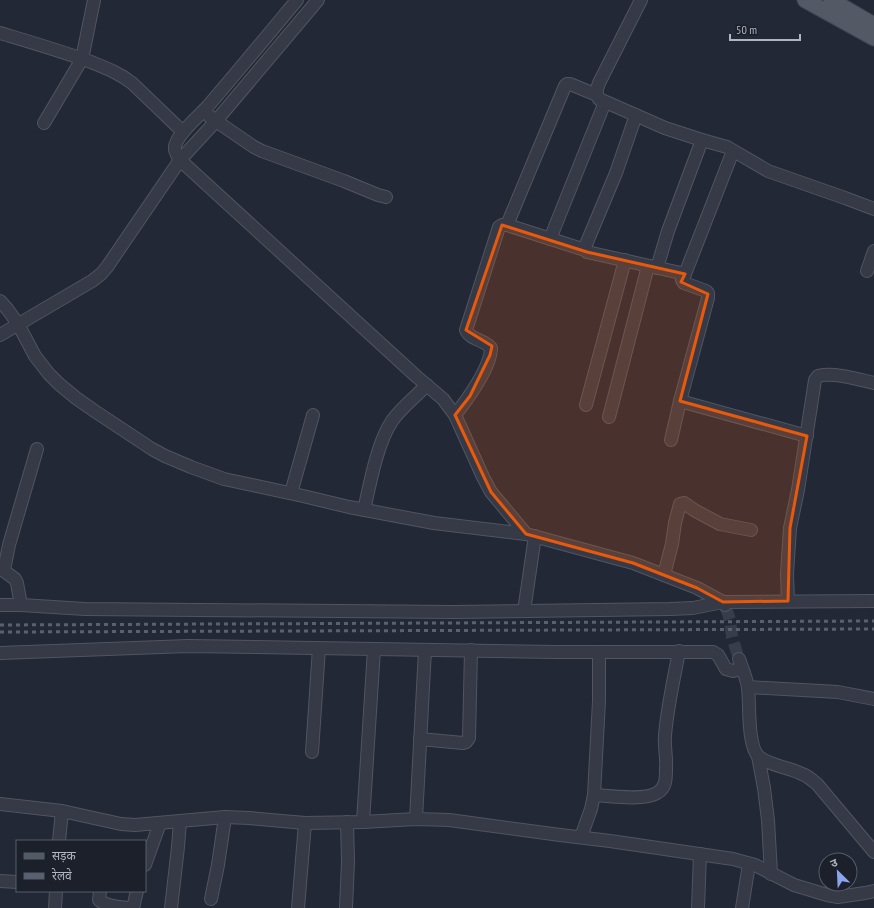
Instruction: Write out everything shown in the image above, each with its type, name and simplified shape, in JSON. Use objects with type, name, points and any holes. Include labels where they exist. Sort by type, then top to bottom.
[{"type":"main road","points":[[804,0],[874,38]]},
{"type":"main road","points":[[831,0],[874,25]]},
{"type":"street","points":[[44,123],[82,59],[94,0]]},
{"type":"street","points":[[297,0],[203,111],[183,132],[175,147],[176,154],[180,160],[443,399],[455,415],[491,492],[530,535],[524,611]]},
{"type":"street","points":[[0,335],[84,286],[101,274],[180,160],[216,121],[318,0]]},
{"type":"street","points":[[550,239],[601,99],[596,90],[641,0]]},
{"type":"street","points":[[0,33],[82,59],[115,72],[132,83],[183,132]]},
{"type":"street","points":[[507,225],[566,84],[570,84],[665,128],[722,145],[768,171],[874,209]]},
{"type":"street","points":[[203,111],[250,145],[262,151],[378,195],[386,196]]},
{"type":"street","points":[[585,250],[616,173],[636,115]]},
{"type":"street","points":[[609,417],[653,267],[702,140]]},
{"type":"street","points":[[671,440],[708,294],[706,291],[684,283],[682,280],[734,151]]},
{"type":"street","points":[[455,415],[470,396],[487,364],[490,355],[491,348],[489,345],[473,337],[467,333],[466,330],[498,230],[502,225],[507,225],[585,250],[587,252],[685,274]]},
{"type":"street","points":[[867,271],[874,251]]},
{"type":"street","points":[[586,405],[625,260]]},
{"type":"street","points":[[0,301],[4,312],[18,324],[36,356],[49,374],[59,384],[86,405],[152,449],[191,467],[224,479],[364,510],[434,523],[530,535],[633,563],[697,588],[724,605]]},
{"type":"street","points":[[788,601],[787,574],[790,528],[798,490],[815,380],[818,376],[826,374],[874,383]]},
{"type":"street","points":[[364,510],[374,467],[387,429],[393,420],[427,385]]},
{"type":"street","points":[[680,401],[807,436]]},
{"type":"street","points":[[291,493],[313,415]]},
{"type":"street","points":[[21,605],[16,581],[2,569],[36,449]]},
{"type":"street","points":[[664,575],[680,504],[684,503],[720,524],[751,530]]},
{"type":"street","points":[[0,605],[84,609],[446,612],[693,608],[788,601],[874,601]]},
{"type":"street","points":[[0,653],[188,646],[556,652],[713,652],[718,655],[726,669],[733,671],[741,664],[748,687],[749,720],[752,743],[758,756],[766,801],[771,874]]},
{"type":"street","points":[[312,752],[319,648]]},
{"type":"street","points":[[363,822],[374,649]]},
{"type":"street","points":[[416,819],[425,650]]},
{"type":"street","points":[[420,739],[463,743],[469,738],[471,650]]},
{"type":"street","points":[[581,838],[594,795],[599,702],[599,652]]},
{"type":"street","points":[[594,795],[646,798],[663,789],[666,783],[665,736],[668,710],[679,652]]},
{"type":"street","points":[[748,687],[838,692],[874,699]]},
{"type":"street","points":[[758,756],[765,761],[801,773],[817,784],[873,846]]},
{"type":"street","points":[[0,804],[62,811],[121,824],[136,825],[224,817],[305,823],[416,819],[450,820],[733,859],[755,865],[794,885],[827,895],[838,896],[874,891]]},
{"type":"street","points":[[59,840],[62,811]]},
{"type":"street","points":[[211,899],[218,865],[224,817]]},
{"type":"street","points":[[171,908],[180,821]]},
{"type":"street","points":[[346,908],[348,862],[347,822]]},
{"type":"street","points":[[146,862],[160,823]]},
{"type":"street","points":[[298,908],[305,823]]},
{"type":"street","points":[[698,908],[700,854]]},
{"type":"street","points":[[742,908],[749,864]]},
{"type":"street","points":[[0,881],[16,882]]},
{"type":"street","points":[[55,908],[56,892]]},
{"type":"street","points":[[100,892],[99,900],[101,902],[130,908]]},
{"type":"street","points":[[133,908],[137,892]]},
{"type":"highlighted area","points":[[502,225],[587,252],[685,274],[681,282],[708,294],[680,401],[807,436],[790,528],[788,601],[723,602],[697,588],[633,563],[526,534],[491,492],[455,415],[470,396],[490,355],[492,346],[466,330]]},
{"type":"tunnel","points":[[726,608],[730,620],[732,637],[739,659]]},
{"type":"railway","points":[[0,625],[874,621]]},
{"type":"railway","points":[[0,632],[874,629]]}]
